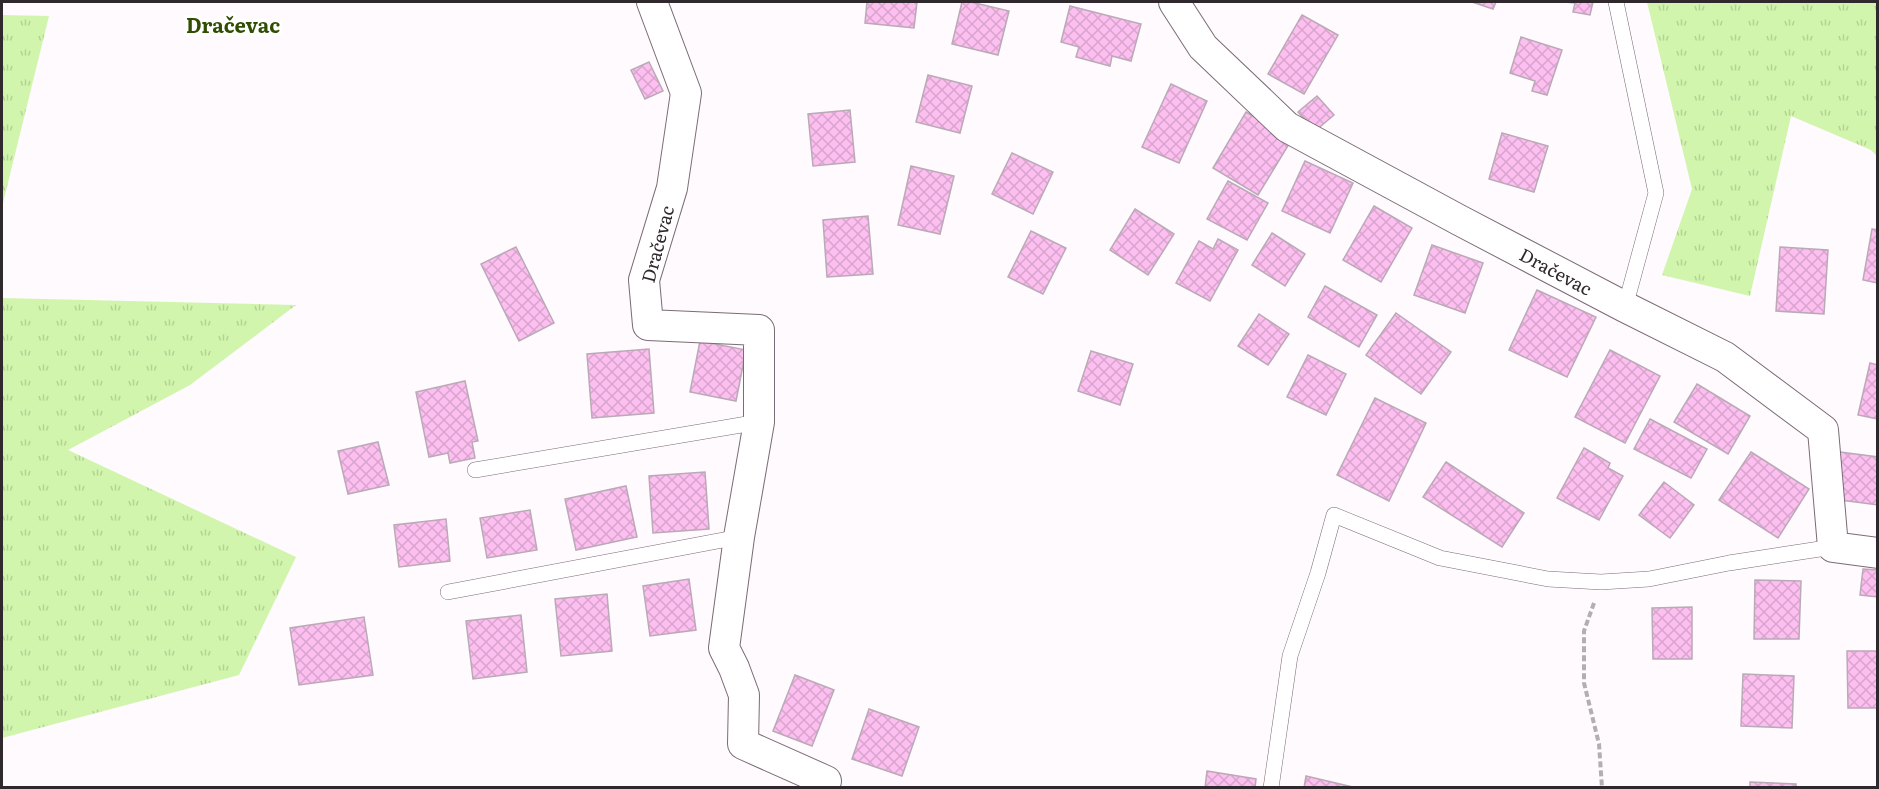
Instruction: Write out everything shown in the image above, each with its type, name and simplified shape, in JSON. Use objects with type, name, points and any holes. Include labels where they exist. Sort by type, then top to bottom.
[{"type":"street","name":"Dračevac","points":[[652,2],[686,93],[672,188],[644,280],[648,326],[759,330],[759,422],[739,537],[724,648],[744,695],[743,744],[826,781]]},
{"type":"street","name":"Dračevac","points":[[1173,2],[1203,46],[1287,127],[1625,307],[1725,357],[1823,430],[1833,547]]},
{"type":"street","points":[[1833,547],[1878,552]]},
{"type":"lane","points":[[1616,2],[1656,193],[1625,307]]},
{"type":"lane","points":[[475,470],[759,422]]},
{"type":"lane","points":[[1271,788],[1290,656],[1318,573],[1334,515],[1440,558],[1548,579],[1600,582],[1649,579],[1729,563],[1833,547]]},
{"type":"lane","points":[[448,592],[739,537]]},
{"type":"path","points":[[1600,582],[1584,631],[1584,683],[1599,744],[1602,788]]},
{"type":"green space","points":[[1647,2],[1877,2],[1877,156],[1871,150],[1791,116],[1750,296],[1662,275],[1692,189]]},
{"type":"green space","points":[[2,15],[49,16],[2,207]]},
{"type":"green space","points":[[2,298],[296,305],[190,385],[68,450],[296,557],[239,675],[2,738]]},
{"type":"building","points":[[867,2],[917,2],[914,28],[865,23]]},
{"type":"building","points":[[962,2],[1009,11],[998,55],[952,44]]},
{"type":"building","points":[[1472,2],[1496,2],[1493,9]]},
{"type":"building","points":[[1565,2],[1593,2],[1590,15],[1573,12],[1575,3]]},
{"type":"building","points":[[1070,6],[1141,24],[1131,61],[1112,56],[1110,66],[1076,57],[1079,47],[1061,42]]},
{"type":"building","points":[[1302,15],[1338,35],[1304,94],[1268,74]]},
{"type":"building","points":[[1521,37],[1562,50],[1547,95],[1532,91],[1535,81],[1510,73]]},
{"type":"building","points":[[649,62],[663,91],[645,99],[631,70]]},
{"type":"building","points":[[928,75],[972,86],[960,133],[916,122]]},
{"type":"building","points":[[1171,84],[1207,101],[1179,163],[1142,147]]},
{"type":"building","points":[[1317,96],[1334,115],[1315,131],[1298,112]]},
{"type":"building","points":[[850,110],[855,162],[813,166],[808,114]]},
{"type":"building","points":[[1246,112],[1292,139],[1258,195],[1213,168]]},
{"type":"building","points":[[1502,133],[1548,146],[1534,192],[1489,179]]},
{"type":"building","points":[[1012,153],[1053,172],[1033,214],[992,194]]},
{"type":"building","points":[[1305,161],[1353,183],[1330,233],[1282,211]]},
{"type":"building","points":[[911,166],[954,176],[940,234],[898,225]]},
{"type":"building","points":[[1228,181],[1268,203],[1247,240],[1207,219]]},
{"type":"building","points":[[1374,206],[1412,228],[1381,282],[1343,260]]},
{"type":"building","points":[[1135,209],[1174,234],[1148,275],[1110,250]]},
{"type":"building","points":[[868,216],[873,274],[827,277],[823,220]]},
{"type":"building","points":[[1872,229],[1878,230],[1878,283],[1863,280]]},
{"type":"building","points":[[1031,231],[1066,248],[1043,294],[1008,277]]},
{"type":"building","points":[[1272,233],[1305,254],[1285,286],[1252,265]]},
{"type":"building","points":[[1218,239],[1238,250],[1210,301],[1176,283],[1199,241],[1213,249]]},
{"type":"building","points":[[1432,245],[1483,263],[1465,313],[1414,295]]},
{"type":"building","points":[[516,247],[554,323],[519,341],[481,264]]},
{"type":"building","points":[[1780,247],[1828,250],[1824,314],[1776,311]]},
{"type":"building","points":[[1325,286],[1377,315],[1359,347],[1308,317]]},
{"type":"building","points":[[1537,290],[1596,317],[1567,377],[1509,350]]},
{"type":"building","points":[[1396,313],[1451,352],[1421,394],[1366,355]]},
{"type":"building","points":[[1259,314],[1289,334],[1268,365],[1238,346]]},
{"type":"building","points":[[700,341],[746,350],[736,401],[690,392]]},
{"type":"building","points":[[649,349],[654,413],[592,418],[587,354]]},
{"type":"building","points":[[1610,350],[1660,376],[1625,443],[1575,417]]},
{"type":"building","points":[[1091,351],[1133,364],[1120,405],[1078,391]]},
{"type":"building","points":[[1308,355],[1346,374],[1326,415],[1287,397]]},
{"type":"building","points":[[1870,363],[1878,365],[1878,419],[1858,415]]},
{"type":"building","points":[[465,381],[478,441],[472,442],[475,458],[450,463],[448,453],[429,457],[416,392]]},
{"type":"building","points":[[1697,384],[1750,416],[1728,454],[1674,422]]},
{"type":"building","points":[[1375,398],[1426,423],[1389,501],[1337,475]]},
{"type":"building","points":[[1650,419],[1707,449],[1691,478],[1634,449]]},
{"type":"building","points":[[378,442],[389,485],[348,494],[338,451]]},
{"type":"building","points":[[1584,448],[1610,463],[1608,468],[1623,476],[1599,520],[1557,498]]},
{"type":"building","points":[[1751,452],[1809,489],[1778,538],[1719,500]]},
{"type":"building","points":[[1840,452],[1878,457],[1878,505],[1833,499]]},
{"type":"building","points":[[1446,462],[1524,513],[1502,547],[1423,497]]},
{"type":"building","points":[[705,472],[709,529],[653,533],[649,476]]},
{"type":"building","points":[[1664,482],[1694,505],[1670,538],[1639,515]]},
{"type":"building","points":[[626,486],[637,537],[576,550],[565,499]]},
{"type":"building","points":[[530,510],[537,550],[487,558],[480,518]]},
{"type":"building","points":[[446,519],[450,561],[399,567],[394,525]]},
{"type":"building","points":[[1863,569],[1878,570],[1878,597],[1860,595]]},
{"type":"building","points":[[689,579],[696,630],[650,636],[643,586]]},
{"type":"building","points":[[1755,580],[1801,581],[1799,639],[1754,639]]},
{"type":"building","points":[[607,594],[612,651],[561,656],[555,599]]},
{"type":"building","points":[[1692,607],[1692,659],[1653,659],[1652,608]]},
{"type":"building","points":[[521,615],[527,672],[473,679],[466,621]]},
{"type":"building","points":[[364,617],[373,675],[299,685],[290,628]]},
{"type":"building","points":[[1847,651],[1878,651],[1878,708],[1848,708]]},
{"type":"building","points":[[1743,674],[1794,676],[1792,728],[1741,726]]},
{"type":"building","points":[[795,675],[834,690],[812,746],[773,731]]},
{"type":"building","points":[[869,709],[919,727],[902,776],[852,759]]},
{"type":"building","points":[[1207,771],[1256,779],[1255,788],[1205,788]]},
{"type":"building","points":[[1306,776],[1357,788],[1304,788]]},
{"type":"building","points":[[1750,782],[1796,784],[1796,788],[1750,788]]},
{"type":"district","name":"Dračevac","points":[[233,24]]}]
